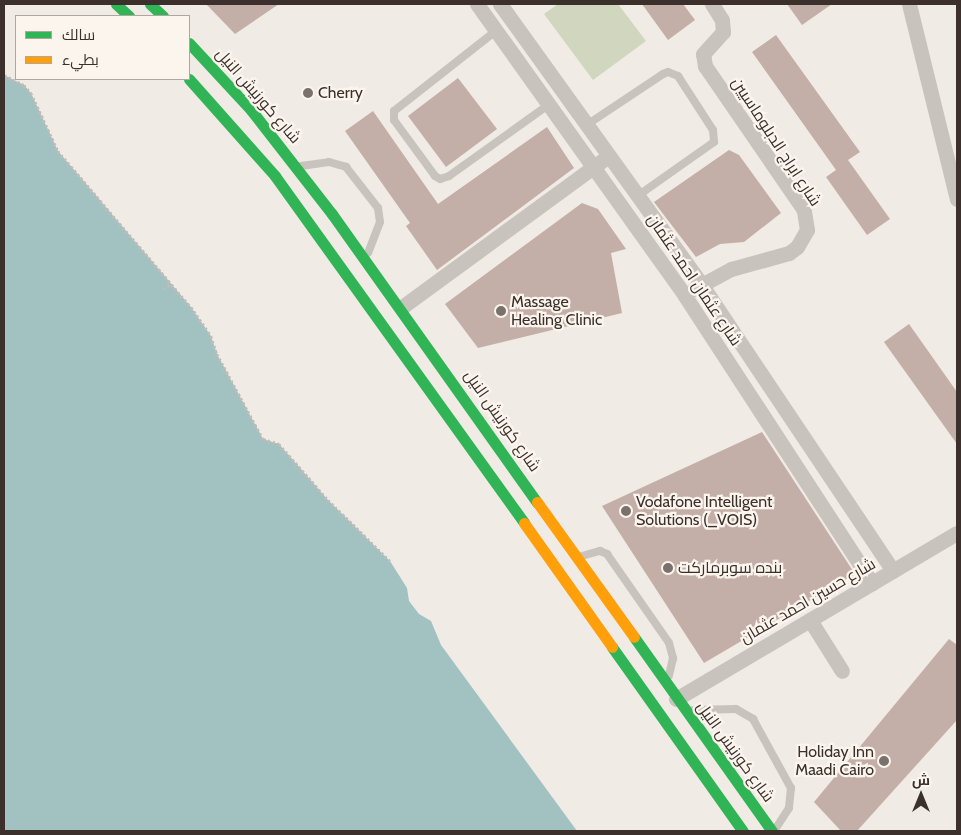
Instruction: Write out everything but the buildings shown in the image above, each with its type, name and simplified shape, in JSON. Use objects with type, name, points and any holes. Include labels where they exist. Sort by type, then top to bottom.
[{"type":"highway","points":[[116,4],[128,15]]},
{"type":"highway","points":[[150,4],[162,15]]},
{"type":"highway","name":"شارع كورنيش النيل","points":[[190,44],[245,104],[296,166],[402,308],[579,556],[666,685],[773,831]]},
{"type":"highway","points":[[190,80],[275,176],[348,275],[743,831]]},
{"type":"street","name":"شارع عثمان احمد عثمان","points":[[477,4],[551,103],[685,296],[872,583]]},
{"type":"street","name":"شارع ابراج الدبلوماسيين","points":[[685,296],[701,284],[746,264],[789,253],[803,239],[806,230],[804,210],[705,66],[706,49],[721,37],[723,32],[722,20],[712,4]]},
{"type":"street","points":[[909,4],[957,199]]},
{"type":"street","name":"شارع عثمان احمد عثمان","points":[[504,5],[701,284],[893,571]]},
{"type":"street","points":[[488,18],[504,5]]},
{"type":"street","points":[[402,308],[610,154]]},
{"type":"street","points":[[775,434],[794,423]]},
{"type":"street","name":"شارع حسين احمد عثمان","points":[[680,704],[810,620],[957,533]]},
{"type":"street","points":[[810,620],[842,671]]},
{"type":"lane","points":[[497,30],[394,111],[394,120],[428,166],[437,178],[447,178],[551,103]]},
{"type":"lane","points":[[588,124],[663,74],[668,72],[678,76],[713,130],[714,142],[639,195]]},
{"type":"lane","points":[[296,166],[329,162],[346,167],[378,208],[380,222],[366,260]]},
{"type":"lane","points":[[579,556],[600,550],[607,554],[669,643],[673,658],[666,685]]},
{"type":"lane","points":[[680,704],[736,710],[753,719],[791,788],[790,808],[773,831]]},
{"type":"path","points":[[4,75],[24,85],[31,93],[58,151],[170,284],[211,336],[217,354],[263,439],[280,444],[328,500],[390,561]]},
{"type":"path","points":[[162,289],[170,284]]},
{"type":"green space","points":[[558,4],[618,4],[646,41],[593,80],[544,14]]},
{"type":"water","points":[[4,75],[24,85],[31,93],[58,151],[191,307],[211,336],[217,354],[263,439],[279,444],[328,500],[390,561],[407,588],[409,601],[419,614],[431,621],[441,645],[577,831],[4,831]]},
{"type":"traffic: fast","points":[[116,4],[128,15]]},
{"type":"traffic: fast","points":[[150,4],[162,15]]},
{"type":"traffic: fast","points":[[190,44],[251,110],[332,214],[537,502]]},
{"type":"traffic: fast","points":[[190,80],[275,176],[524,523]]},
{"type":"traffic: fast","points":[[634,637],[772,831]]},
{"type":"traffic: fast","points":[[612,647],[743,831]]},
{"type":"traffic: slow","points":[[537,502],[634,637]]},
{"type":"traffic: slow","points":[[524,523],[612,647]]},
{"type":"place","name":"Cherry","points":[[308,93]]},
{"type":"place","name":"Massage Healing Clinic","points":[[501,311]]},
{"type":"place","name":"Vodafone Intelligent Solutions (_VOIS)","points":[[626,511]]},
{"type":"place","name":"بنده سوبرماركت","points":[[668,568]]},
{"type":"place","name":"Holiday Inn Maadi Cairo","points":[[884,761]]}]
